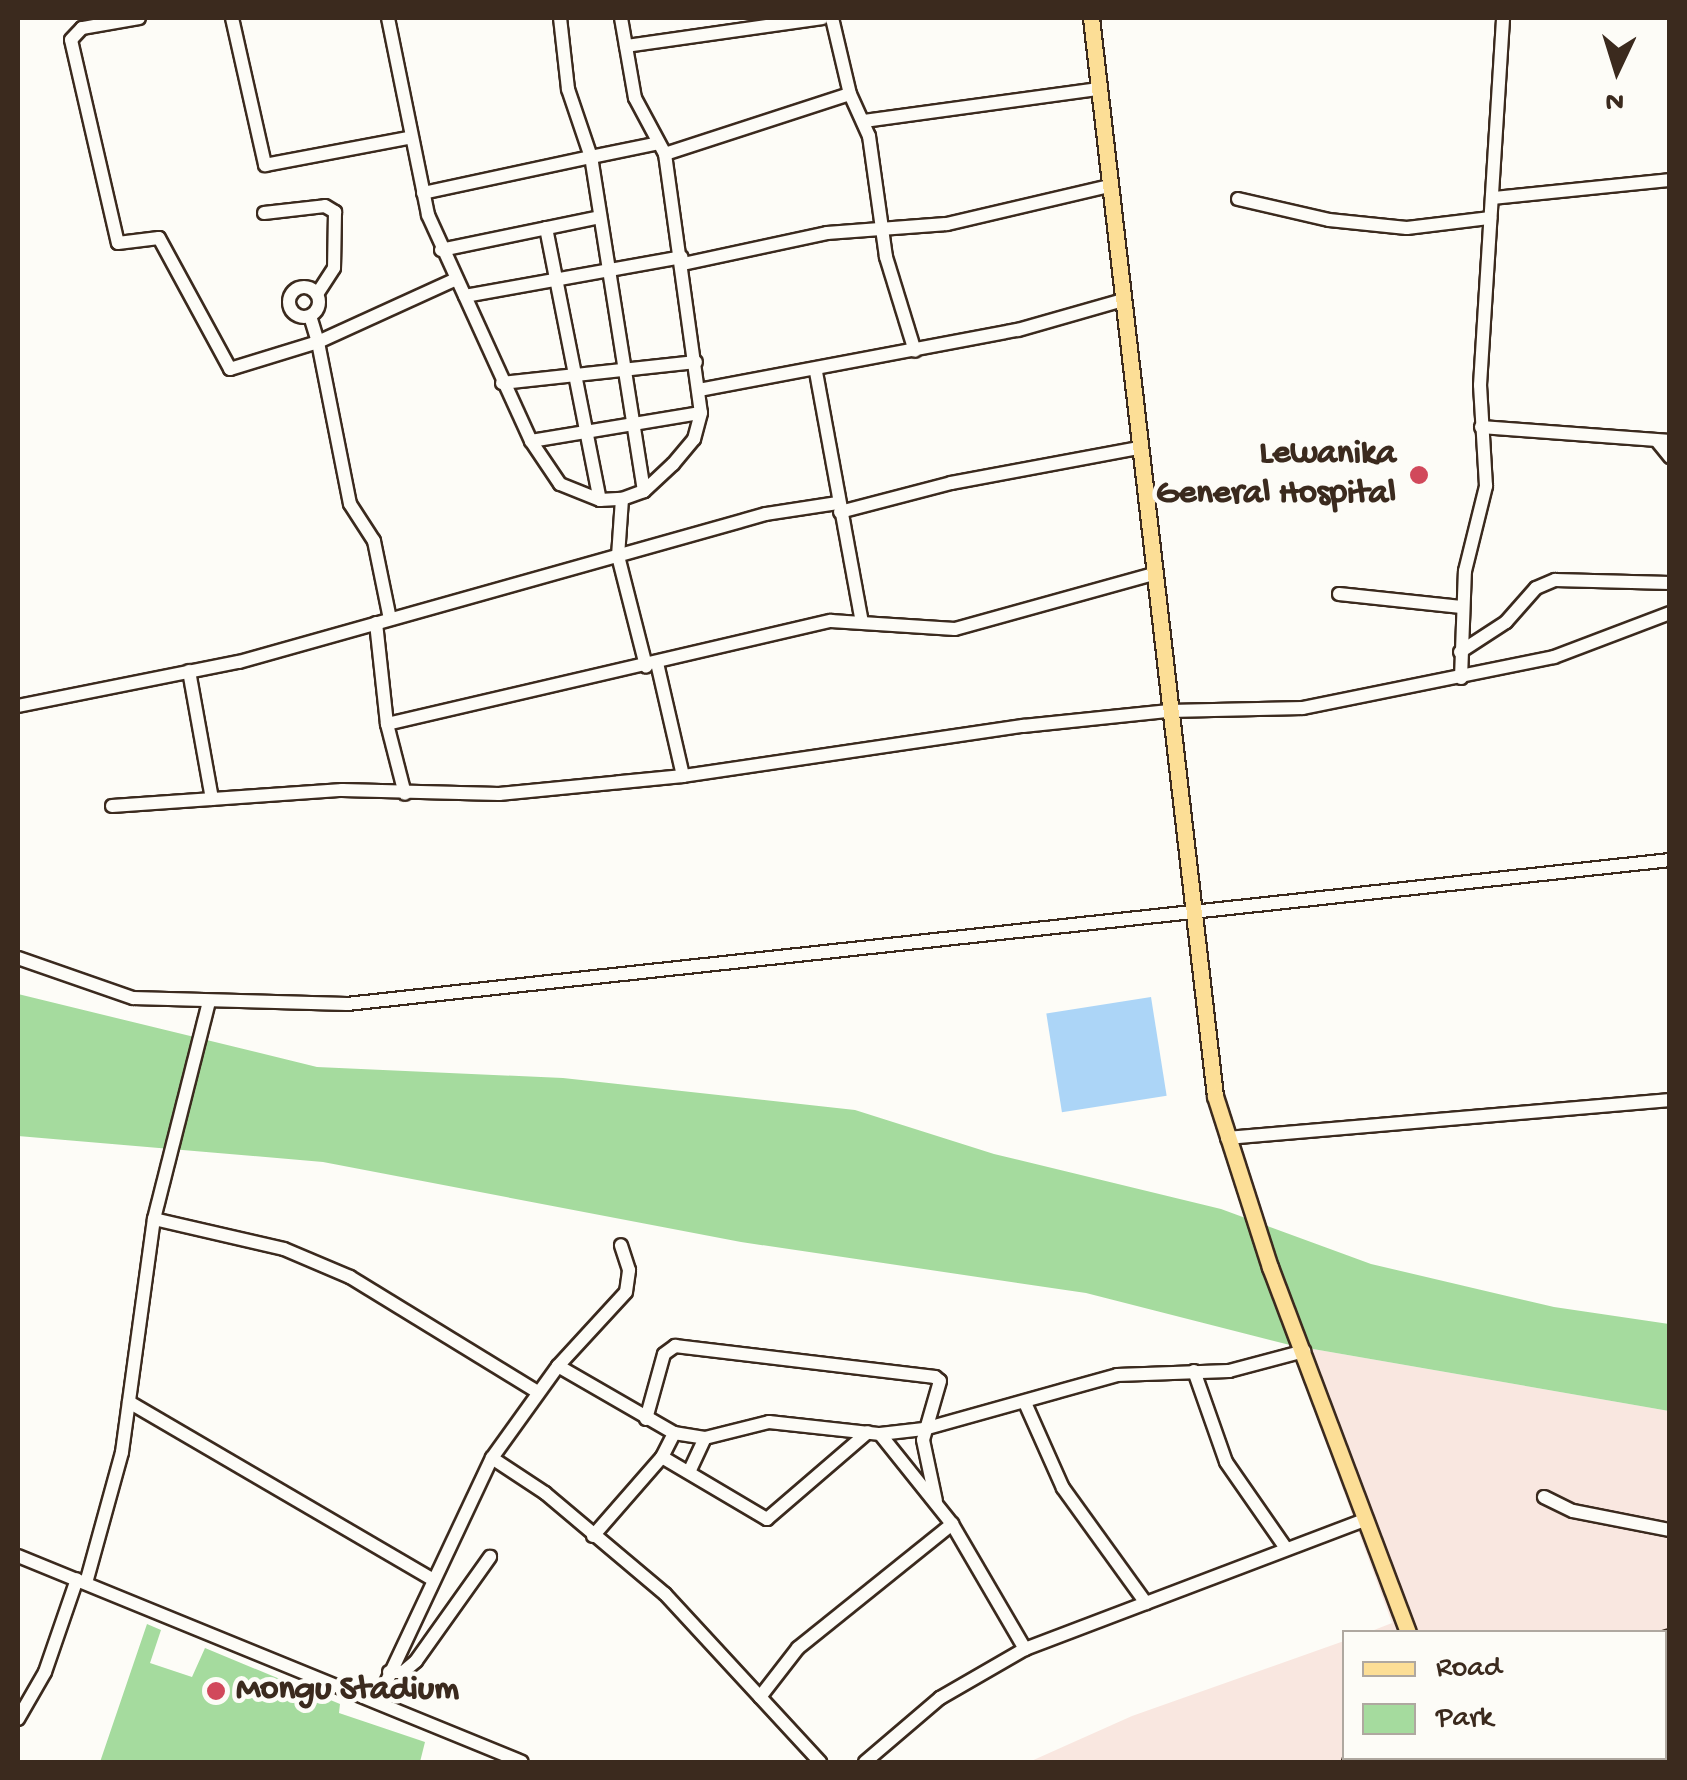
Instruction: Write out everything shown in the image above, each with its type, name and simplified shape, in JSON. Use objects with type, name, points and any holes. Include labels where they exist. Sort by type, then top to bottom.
[{"type":"main road","points":[[1092,18],[1202,1024],[1227,1138],[1407,1630]]},
{"type":"street","points":[[139,18],[82,28],[72,40],[118,243],[160,238],[230,369],[318,342],[456,279]]},
{"type":"street","points":[[232,18],[264,164],[408,138]]},
{"type":"street","points":[[388,18],[408,138],[441,250],[530,441],[560,484],[600,500],[622,499],[644,491],[694,439],[701,413],[682,260],[662,148],[635,98],[621,18]]},
{"type":"street","points":[[560,18],[568,89],[591,157],[644,491]]},
{"type":"street","points":[[626,46],[822,18]]},
{"type":"street","points":[[832,18],[850,94],[864,121],[883,229],[915,352]]},
{"type":"street","points":[[1461,678],[1461,606],[1486,486],[1481,427],[1503,18]]},
{"type":"street","points":[[864,121],[1099,89]]},
{"type":"street","points":[[423,194],[591,157],[662,148],[850,94]]},
{"type":"street","points":[[1493,198],[1670,180]]},
{"type":"street","points":[[465,296],[827,233],[947,224],[1108,186]]},
{"type":"street","points":[[1238,200],[1329,220],[1407,228],[1490,218]]},
{"type":"street","points":[[264,213],[325,206],[335,212],[334,268],[316,294],[318,306],[310,316]]},
{"type":"street","points":[[441,250],[600,217]]},
{"type":"street","points":[[546,228],[580,374],[600,500]]},
{"type":"street","points":[[310,316],[293,312],[291,295],[306,287],[316,294]]},
{"type":"street","points":[[699,390],[915,352],[1120,301]]},
{"type":"street","points":[[310,316],[350,504],[374,540],[390,619]]},
{"type":"street","points":[[502,383],[696,362]]},
{"type":"street","points":[[816,372],[862,622]]},
{"type":"street","points":[[530,441],[701,413]]},
{"type":"street","points":[[1481,427],[1663,441],[1670,457]]},
{"type":"street","points":[[18,706],[189,671],[376,623],[766,514],[839,508],[1138,448]]},
{"type":"street","points":[[622,499],[618,556],[682,776]]},
{"type":"street","points":[[387,724],[831,622],[862,622],[916,631],[955,629],[1153,574]]},
{"type":"street","points":[[1460,652],[1506,622],[1544,584],[1584,578],[1670,583]]},
{"type":"street","points":[[1339,594],[1461,606]]},
{"type":"street","points":[[112,806],[342,790],[498,794],[682,776],[878,744],[1168,711],[1303,708],[1461,678],[1591,646],[1670,612]]},
{"type":"street","points":[[376,623],[387,724],[404,794]]},
{"type":"street","points":[[189,671],[212,799]]},
{"type":"street","points":[[18,958],[133,998],[347,1004],[1670,860]]},
{"type":"street","points":[[18,1719],[45,1672],[108,1513],[129,1402],[154,1219],[209,1002]]},
{"type":"street","points":[[1227,1138],[1670,1100]]},
{"type":"street","points":[[154,1219],[284,1249],[350,1277],[538,1392]]},
{"type":"street","points":[[377,1702],[430,1578],[492,1458],[558,1366],[626,1292],[629,1270],[621,1244]]},
{"type":"street","points":[[646,1419],[664,1354],[690,1345],[939,1378],[924,1429],[936,1501]]},
{"type":"street","points":[[558,1366],[674,1434],[705,1438],[769,1422],[874,1433],[924,1429],[1026,1405],[1117,1375],[1245,1369],[1304,1351]]},
{"type":"street","points":[[1194,1371],[1226,1462],[1285,1547]]},
{"type":"street","points":[[129,1402],[430,1578]]},
{"type":"street","points":[[1026,1405],[1063,1488],[1146,1603]]},
{"type":"street","points":[[662,1458],[690,1470],[767,1519],[874,1433]]},
{"type":"street","points":[[874,1433],[936,1501],[1026,1649]]},
{"type":"street","points":[[593,1536],[662,1458],[674,1434]]},
{"type":"street","points":[[690,1470],[705,1438]]},
{"type":"street","points":[[492,1458],[545,1492],[666,1594],[820,1762]]},
{"type":"street","points":[[1544,1497],[1573,1512],[1670,1530]]},
{"type":"street","points":[[865,1762],[940,1698],[1026,1649],[1364,1520]]},
{"type":"street","points":[[760,1697],[798,1648],[952,1524]]},
{"type":"street","points":[[18,1556],[522,1762]]},
{"type":"street","points":[[389,1672],[404,1672],[416,1660],[490,1557]]},
{"type":"shaded area","points":[[1290,1345],[1669,1411],[1669,1751],[1667,1630],[1374,1630],[1392,1623]]},
{"type":"shaded area","points":[[1342,1642],[1342,1760],[1029,1762],[1132,1716]]},
{"type":"green space","points":[[18,994],[317,1067],[563,1078],[855,1110],[994,1154],[1221,1209],[1371,1264],[1554,1307],[1669,1324],[1669,1411],[1290,1345],[1086,1293],[741,1242],[323,1162],[18,1136]]},
{"type":"green space","name":"Mongu Stadium","points":[[147,1624],[161,1630],[150,1663],[192,1677],[205,1648],[340,1704],[339,1713],[425,1742],[420,1762],[100,1762]]},
{"type":"water","points":[[1151,997],[1167,1096],[1062,1112],[1046,1014]]},
{"type":"place","name":"Lewanika General Hospital","points":[[1419,475]]},
{"type":"place","name":"Mongu Stadium","points":[[216,1691]]}]
